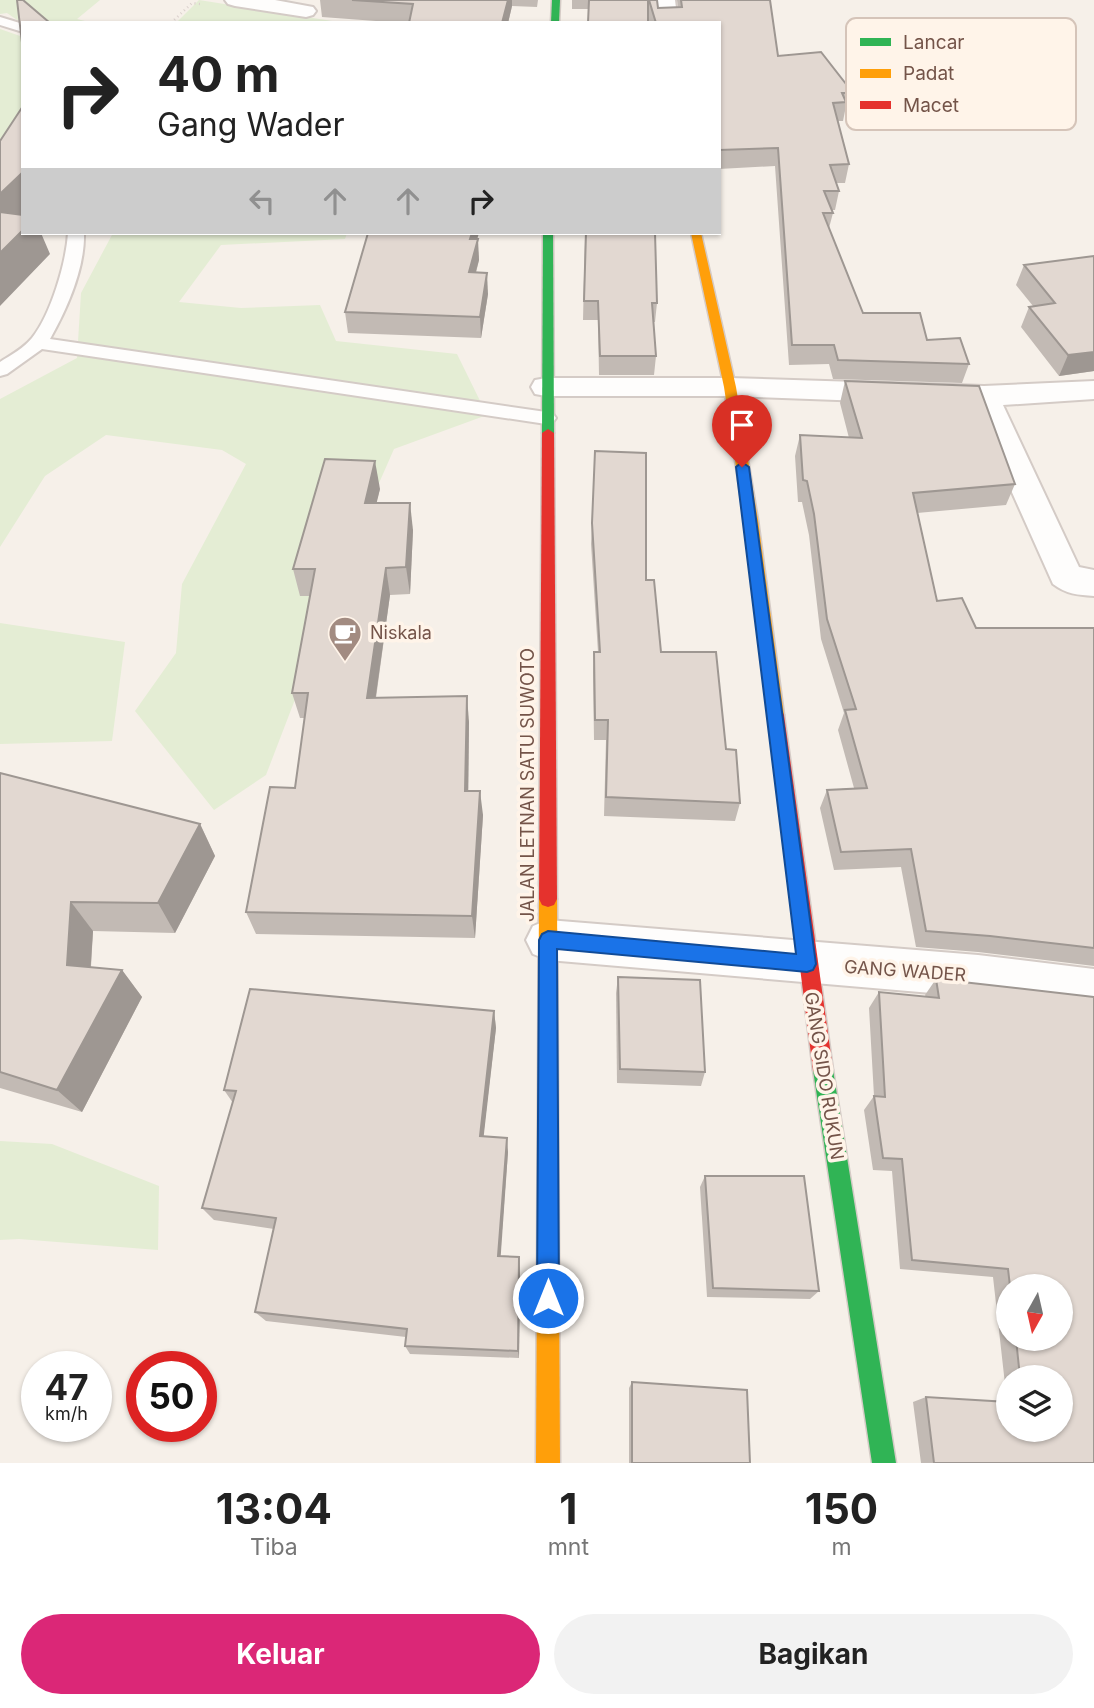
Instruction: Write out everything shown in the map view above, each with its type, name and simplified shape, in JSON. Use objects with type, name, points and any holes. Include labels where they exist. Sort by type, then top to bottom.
[{"type":"main road","points":[[555,21],[556,0]]},
{"type":"main road","name":"JALAN LETNAN SATU SUWOTO","points":[[548,235],[548,1463]]},
{"type":"main road","name":"GANG SIDO RUKUN","points":[[696,235],[730,387],[751,520],[807,964],[884,1463]]},
{"type":"street","points":[[235,0],[306,11]]},
{"type":"street","points":[[665,0],[668,21]]},
{"type":"street","points":[[546,387],[730,387],[984,396],[1094,390]]},
{"type":"street","points":[[984,396],[1065,575],[1074,582],[1094,583]]},
{"type":"street","name":"GANG WADER","points":[[548,940],[807,964],[978,976],[1094,990]]},
{"type":"lane","points":[[0,21],[21,27]]},
{"type":"lane","points":[[0,370],[38,343],[64,288],[76,235]]},
{"type":"lane","points":[[38,343],[546,418]]},
{"type":"green space","points":[[0,0],[100,0],[77,19],[85,21],[21,23],[7,13],[0,14]]},
{"type":"green space","points":[[199,0],[332,21],[178,21]]},
{"type":"green space","points":[[0,29],[21,36],[21,224],[0,245]]},
{"type":"green space","points":[[112,235],[346,235],[345,239],[221,245],[179,302],[241,308],[320,305],[336,341],[457,354],[487,415],[394,449],[372,499],[266,775],[214,810],[135,711],[176,653],[182,584],[246,464],[222,450],[106,435],[45,476],[0,547],[0,399],[77,358],[81,293]]},
{"type":"green space","points":[[0,623],[125,642],[112,741],[0,744]]},
{"type":"green space","points":[[0,1141],[52,1144],[159,1186],[158,1250],[19,1239],[0,1240]]},
{"type":"building","points":[[17,0],[23,0],[48,21],[21,21],[21,34]]},
{"type":"building","points":[[352,0],[508,0],[503,21],[409,21],[413,4]]},
{"type":"building","points":[[589,0],[648,0],[648,21],[588,21]]},
{"type":"building","points":[[649,0],[657,0],[658,8],[682,7],[681,0],[770,0],[778,56],[821,52],[846,84],[846,93],[842,93],[846,102],[833,103],[849,164],[830,165],[839,191],[824,191],[833,213],[823,213],[863,313],[920,313],[927,340],[960,338],[969,364],[838,360],[834,345],[792,345],[778,148],[721,150],[721,21],[655,21]]},
{"type":"building","points":[[21,109],[21,174],[0,194],[0,141]]},
{"type":"building","points":[[0,212],[21,215],[21,232],[0,253]]},
{"type":"building","points":[[367,235],[471,235],[470,239],[478,239],[469,272],[487,273],[480,317],[345,312]]},
{"type":"building","points":[[586,235],[655,235],[657,303],[652,303],[656,356],[600,356],[598,301],[584,301]]},
{"type":"building","points":[[1094,256],[1094,352],[1068,355],[1029,307],[1055,303],[1024,265]]},
{"type":"building","points":[[845,381],[979,386],[1015,484],[913,493],[937,601],[962,598],[976,628],[1094,628],[1094,948],[926,931],[911,849],[841,852],[827,790],[867,788],[845,710],[856,709],[827,619],[814,514],[807,481],[803,480],[800,435],[862,438]]},
{"type":"building","points":[[595,451],[646,453],[646,580],[654,580],[661,652],[716,652],[726,749],[736,750],[740,803],[606,797],[608,720],[595,720],[594,652],[600,652],[592,523]]},
{"type":"building","points":[[325,459],[375,461],[365,503],[410,503],[406,567],[386,568],[367,698],[467,696],[465,791],[480,791],[472,916],[246,912],[270,787],[295,788],[308,693],[292,693],[315,569],[293,569]]},
{"type":"building","points":[[0,773],[200,824],[158,903],[71,902],[67,965],[122,970],[57,1090],[0,1072]]},
{"type":"building","points":[[618,977],[700,980],[705,1072],[620,1069]]},
{"type":"building","points":[[936,979],[1094,997],[1094,1463],[934,1463],[926,1397],[996,1401],[996,1442],[1073,1442],[1073,1365],[1019,1365],[1017,1351],[1073,1351],[1073,1274],[1009,1274],[1008,1269],[912,1260],[902,1159],[883,1158],[874,1096],[885,1097],[879,992],[939,998]]},
{"type":"building","points":[[250,989],[494,1011],[480,1136],[507,1138],[498,1256],[519,1257],[518,1351],[405,1346],[407,1329],[255,1312],[276,1218],[202,1208],[236,1091],[224,1090]]},
{"type":"building","points":[[705,1176],[804,1176],[819,1291],[713,1288]]},
{"type":"building","points":[[632,1382],[747,1390],[750,1463],[632,1463]]},
{"type":"traffic: fast","points":[[555,21],[556,0]]},
{"type":"traffic: fast","points":[[548,235],[548,433]]},
{"type":"traffic: fast","points":[[823,1070],[884,1463]]},
{"type":"traffic: slow","points":[[696,235],[730,387],[751,520],[776,715]]},
{"type":"traffic: slow","points":[[548,899],[548,1463]]},
{"type":"traffic: jam","points":[[548,433],[548,899]]},
{"type":"traffic: jam","points":[[776,715],[823,1070]]},
{"type":"place","name":"Niskala","points":[[345,663]]},
{"type":"route","points":[[548,1298],[548,940],[807,964],[742,467]]}]
